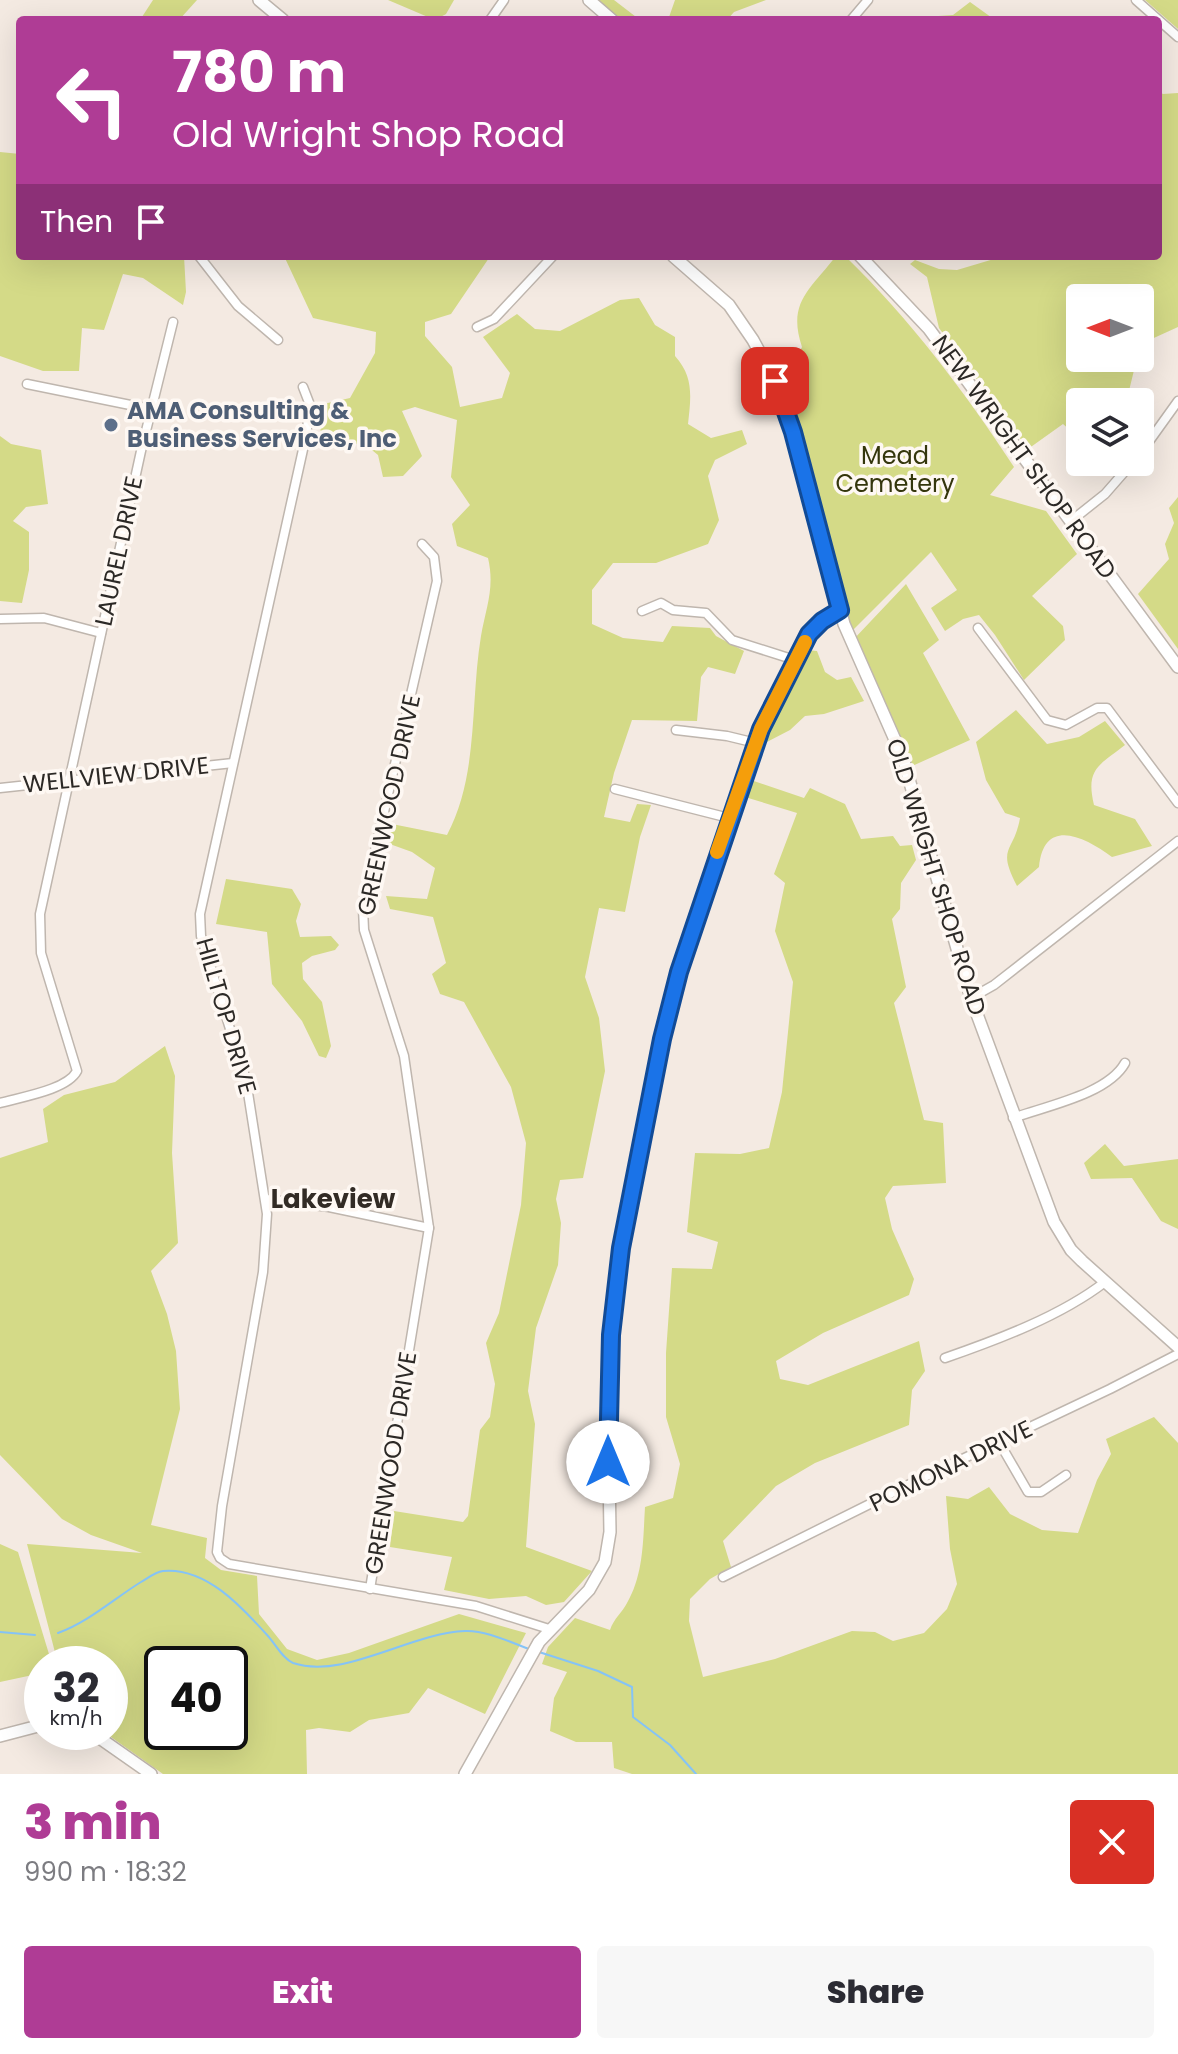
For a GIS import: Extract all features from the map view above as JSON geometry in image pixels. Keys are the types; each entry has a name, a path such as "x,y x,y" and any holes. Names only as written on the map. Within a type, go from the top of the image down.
{"street":[{"path":"259,0 274,16"},
{"path":"589,0 607,16"},
{"path":"854,16 868,0"},
{"path":"1136,0 1154,16"},
{"path":"1162,23 1178,37"},
{"path":"202,260 238,306 278,340"},
{"path":"477,327 494,319 549,260"},
{"name":"OLD WRIGHT SHOP ROAD","path":"678,260 729,305 771,372 793,432 840,610 903,758 971,998 1043,1196 1061,1235 1082,1261 1178,1347"},
{"name":"NEW WRIGHT SHOP ROAD","path":"864,260 929,329 1178,667"},
{"name":"LAUREL DRIVE","path":"0,1103 61,1085 74,1077 77,1071 41,953 39,929 150,409 173,322"},
{"path":"27,384 150,409"},
{"name":"HILLTOP DRIVE","path":"303,387 310,405 306,436 200,925 246,1080 266,1199 266,1251 217,1543 220,1557 229,1564 370,1589"},
{"path":"1154,434 1178,401"},
{"path":"1071,521 1111,489 1122,476"},
{"name":"GREENWOOD DRIVE","path":"370,1589 429,1228 404,1056 363,919 367,886 437,581 437,563 422,544"},
{"path":"642,611 661,603 678,611 700,611 713,617 732,640 795,660"},
{"path":"465,1774 539,1642 597,1580 608,1547 611,1335 621,1248 675,985 756,743 795,660 816,626 840,610"},
{"path":"0,619 44,618 101,633"},
{"path":"978,628 1047,720 1066,725 1097,708 1107,708 1178,803"},
{"path":"676,730 756,743"},
{"name":"WELLVIEW DRIVE","path":"0,788 233,763"},
{"path":"615,789 729,818"},
{"path":"971,998 1004,977 1178,841"},
{"path":"1013,1118 1105,1084 1119,1073 1125,1063"},
{"path":"266,1199 329,1207 429,1228"},
{"path":"945,1358 975,1348 1082,1299 1105,1282"},
{"name":"POMONA DRIVE","path":"723,1577 1178,1354"},
{"path":"999,1442 1028,1492 1041,1492 1066,1475"},
{"path":"370,1589 476,1606 549,1629"},
{"path":"0,1736 24,1730"},
{"path":"117,1750 151,1774"}],"green space":[{"path":"153,0 197,0 183,16 143,16"},
{"path":"388,0 454,0 446,14 426,16"},
{"path":"598,0 614,0 635,16 616,16"},
{"path":"675,0 766,0 730,16 669,16"},
{"path":"1145,0 1178,0 1178,29"},
{"path":"970,2 989,16 938,16 953,15"},
{"path":"1162,93 1178,93 1178,327 1154,338 1154,284 1066,284 1066,372 1134,372 1130,388 1066,388 1066,427 1063,424 1028,449 939,328 927,277 910,264 915,260 939,269 957,270 991,260 1162,260"},
{"path":"0,152 16,154 16,260 184,260 186,292 183,305 143,278 123,274 104,330 82,328 79,371 43,371 0,356"},
{"path":"286,260 488,260 451,314 425,322 425,336 452,367 460,407 502,398 510,373 483,337 517,314 535,329 560,331 620,300 639,298 655,325 675,337 675,356 690,388 688,424 711,438 742,430 747,444 715,460 708,476 719,520 708,544 656,563 613,563 592,590 592,624 623,638 663,642 672,626 710,628 716,636 744,651 735,674 708,667 701,677 697,721 632,720 614,773 604,817 630,822 637,804 651,805 640,837 625,912 599,908 585,977 599,1018 605,1071 583,1178 560,1180 556,1199 561,1223 558,1265 536,1328 528,1391 535,1424 526,1547 592,1571 564,1602 546,1605 526,1596 489,1599 444,1590 452,1557 390,1547 394,1511 463,1522 468,1516 480,1430 490,1417 495,1384 486,1343 499,1313 521,1205 526,1143 511,1087 464,1002 440,994 432,974 446,963 433,917 390,909 386,896 427,899 435,868 412,852 387,843 392,824 447,835 457,812 469,763 490,569 488,558 457,546 452,524 470,505 451,477 457,420 415,407 402,411 422,456 403,476 383,477 378,455 367,446 321,436 319,405 350,398 375,353 376,332 313,318"},
{"name":"Mead Cemetery","path":"833,260 849,260 914,331 976,411 1014,467 990,495 1046,511 1077,554 1032,596 1063,626 1065,640 1024,680 979,615 963,619 945,631 931,608 957,590 931,552 852,631 828,552 787,376 802,347 797,319 799,307"},
{"path":"0,436 11,444 41,450 48,504 26,507 13,521 29,532 29,570 22,603 0,601"},
{"path":"1178,497 1178,649 1138,594 1169,559 1165,544 1174,523 1169,508"},
{"path":"906,584 939,640 923,653 970,740 910,767 853,640"},
{"path":"807,650 817,651 825,672 837,680 851,677 864,701 824,714 805,716 790,730 763,744 764,736"},
{"path":"1016,710 1047,744 1079,737 1105,721 1125,745 1102,763 1093,775 1094,805 1135,819 1152,846 1112,857 1078,838 1057,836 1042,851 1039,867 1017,886 1007,856 1020,818 1005,813 986,780 976,742"},
{"path":"751,780 804,798 810,788 845,804 861,839 893,836 900,846 912,845 916,860 901,883 900,909 892,919 906,987 894,1003 924,1120 943,1123 946,1183 893,1186 885,1198 892,1229 914,1279 909,1295 823,1333 776,1361 780,1379 808,1385 919,1341 925,1371 912,1390 909,1425 815,1463 776,1486 723,1541 731,1567 710,1579 690,1599 689,1621 703,1677 775,1659 852,1631 875,1632 893,1641 924,1633 947,1609 957,1584 950,1549 946,1496 968,1499 989,1487 1010,1514 1042,1530 1078,1533 1097,1480 1111,1454 1106,1439 1154,1417 1178,1443 1178,1774 632,1774 614,1768 612,1742 576,1742 550,1731 554,1698 567,1672 542,1664 548,1647 575,1618 610,1630 637,1580 645,1507 673,1498 680,1464 666,1417 666,1353 672,1268 712,1269 718,1242 687,1232 695,1153 740,1154 769,1148 782,1092 793,982 775,931 785,883 774,874 797,813 745,797"},
{"path":"226,879 292,889 301,904 296,921 300,937 331,936 339,945 335,950 312,956 302,963 303,979 322,1002 331,1046 326,1058 319,1056 302,1021 272,984 267,932 216,924"},
{"path":"165,1046 175,1076 172,1153 178,1243 151,1271 167,1314 176,1351 180,1409 151,1525 207,1538 205,1558 221,1570 257,1576 259,1614 287,1649 317,1660 349,1653 459,1614 526,1633 485,1714 428,1688 409,1713 369,1720 350,1732 319,1728 306,1730 307,1774 163,1774 128,1749 128,1646 53,1646 27,1544 142,1553 91,1535 62,1519 0,1455 0,1158 48,1142 43,1109 64,1095 115,1082"},
{"path":"1105,1144 1124,1166 1178,1159 1178,1229 1161,1221 1132,1178 1091,1179 1084,1163"},
{"path":"0,1544 18,1552 47,1646 24,1646 24,1677 0,1682"}],"waterway":[{"path":"58,1633 90,1617 154,1574 179,1571 194,1575 222,1591 293,1663 313,1667 334,1665 422,1639 465,1631 489,1634 529,1649"},
{"path":"0,1632 35,1635"},
{"path":"539,1652 598,1671 632,1687 633,1717 670,1745 696,1774"}],"slow traffic":[{"path":"717,852 761,729 805,642"}],"place":[{"name":"AMA Consulting & Business Services, Inc","path":"111,425"}],"district":[{"name":"Lakeview","path":"333,1199"}],"route":[{"path":"608,1462 611,1335 621,1248 662,1039 679,972 761,729 809,634 840,610 793,432 775,381"}]}
